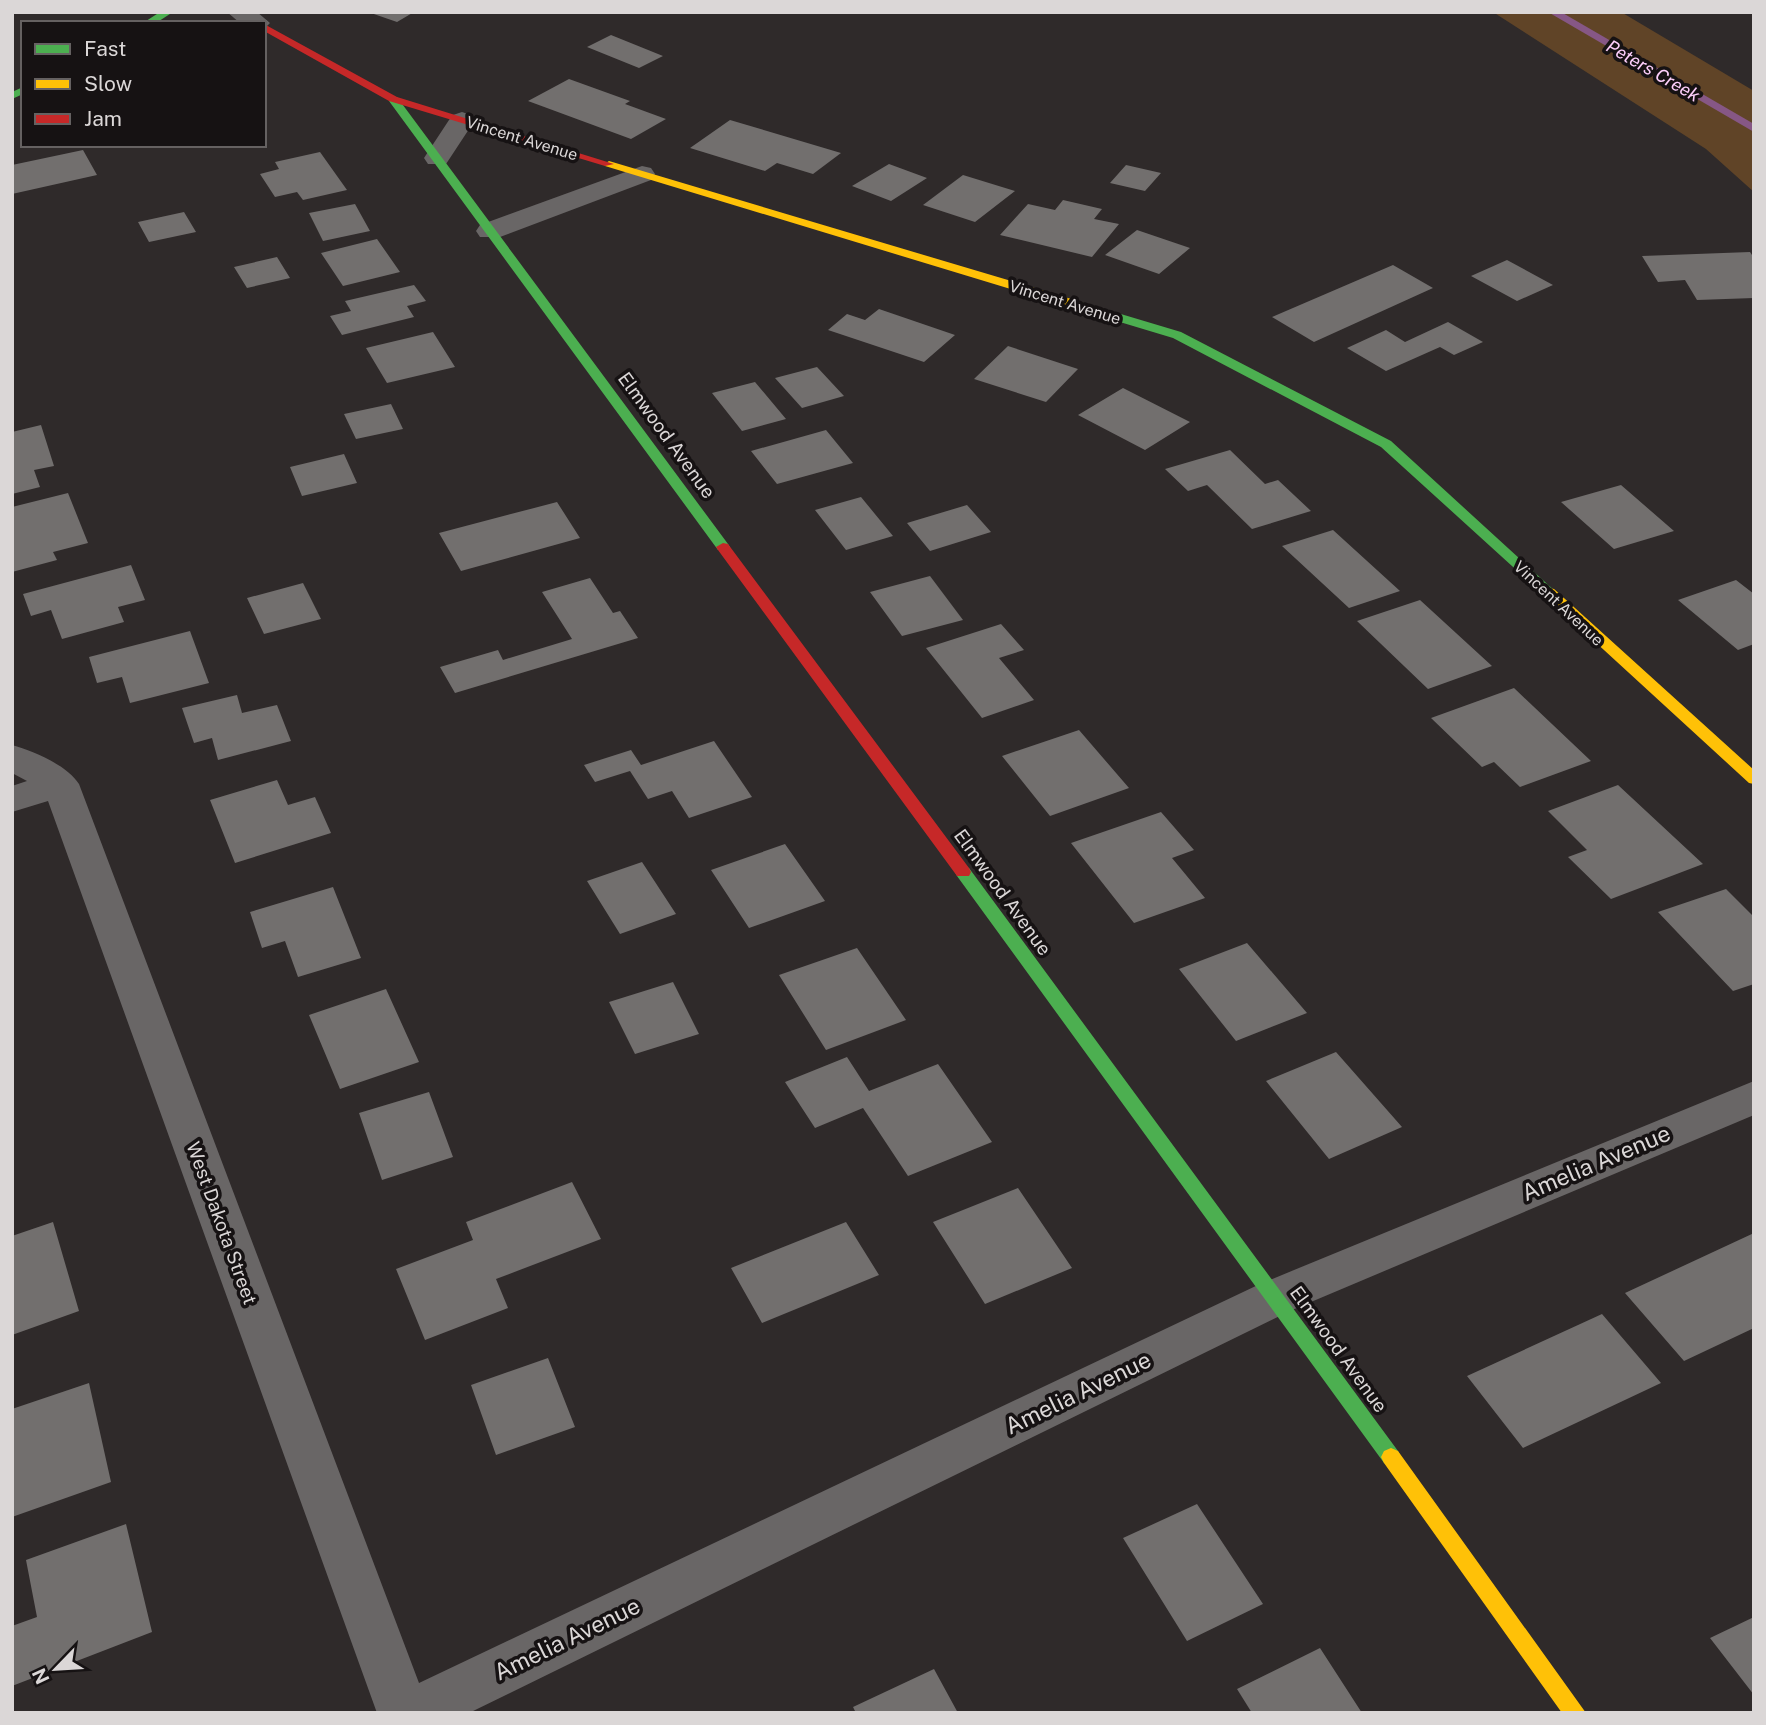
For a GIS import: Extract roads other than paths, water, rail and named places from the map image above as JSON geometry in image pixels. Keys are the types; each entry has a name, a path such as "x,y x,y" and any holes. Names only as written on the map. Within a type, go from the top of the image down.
{"street":[{"path":"152,21 168,12"},
{"path":"239,12 255,21"},
{"name":"Vincent Avenue","path":"266,28 393,99 1177,335 1386,444 1754,779"},
{"name":"Elmwood Avenue","path":"393,99 1276,1297 1575,1713"},
{"path":"436,158 461,120"},
{"path":"490,231 642,174"},
{"path":"12,757 60,784"},
{"path":"12,799 60,784"},
{"name":"West Dakota Street","path":"60,784 404,1713"},
{"name":"Amelia Avenue","path":"413,1713 1276,1297 1754,1097"}],"waterway":[{"name":"Peters Creek","path":"1553,12 1754,129"}]}
